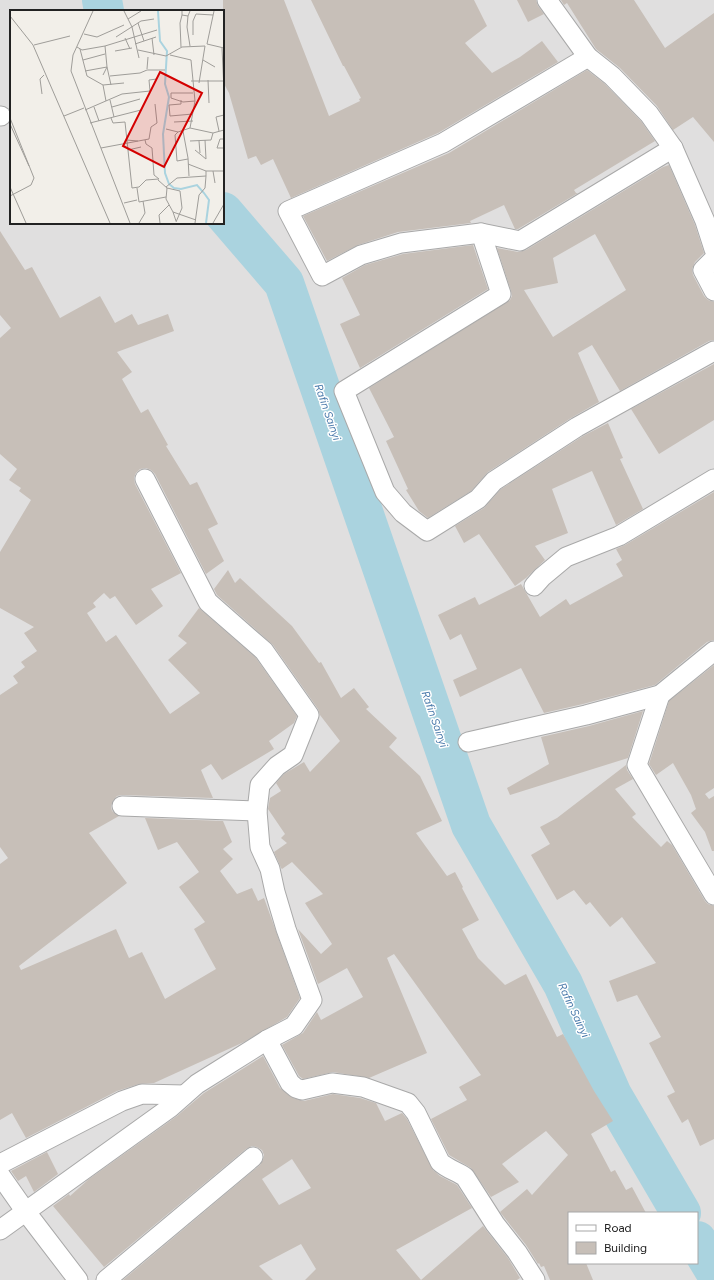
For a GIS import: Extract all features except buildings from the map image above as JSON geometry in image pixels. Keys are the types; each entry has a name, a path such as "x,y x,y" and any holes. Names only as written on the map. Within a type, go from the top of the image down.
{"street":[{"path":"547,0 588,57 612,76 649,114 673,148 705,221 714,249"},
{"path":"588,57 443,143 288,212 322,276 361,255 401,243 482,233 520,241 673,148"},
{"path":"482,233 501,294 344,391 385,492 403,514 427,531 478,499 494,481 577,427 714,351"},
{"path":"714,258 703,270 714,291"},
{"path":"0,1230 171,1107 197,1084 266,1040 294,1026 312,1000 286,929 270,869 260,847 257,812 260,785 277,766 293,755 309,715 264,651 208,602 145,479"},
{"path":"534,586 542,577 566,557 619,536 714,479"},
{"path":"468,742 586,715 660,695 714,652"},
{"path":"660,695 637,765 714,895"},
{"path":"122,806 257,812"},
{"path":"266,1040 290,1083 296,1088 302,1090 332,1083 363,1087 408,1103 416,1113 440,1162 446,1168 458,1172 465,1177 495,1224 517,1252 535,1280"},
{"path":"0,1164 122,1101 142,1094 184,1096"},
{"path":"106,1280 253,1157"},
{"path":"0,1175 78,1280"}],"shaded area":[{"path":"0,0 714,0 714,1280 0,1280"}],"waterway":[{"name":"Rafin Sainyi","path":"102,0 104,10"},
{"name":"Rafin Sainyi","path":"224,213 284,283 471,825 563,984 612,1095 680,1212"},
{"name":"Rafin Sainyi","path":"698,1243 714,1269"}]}
